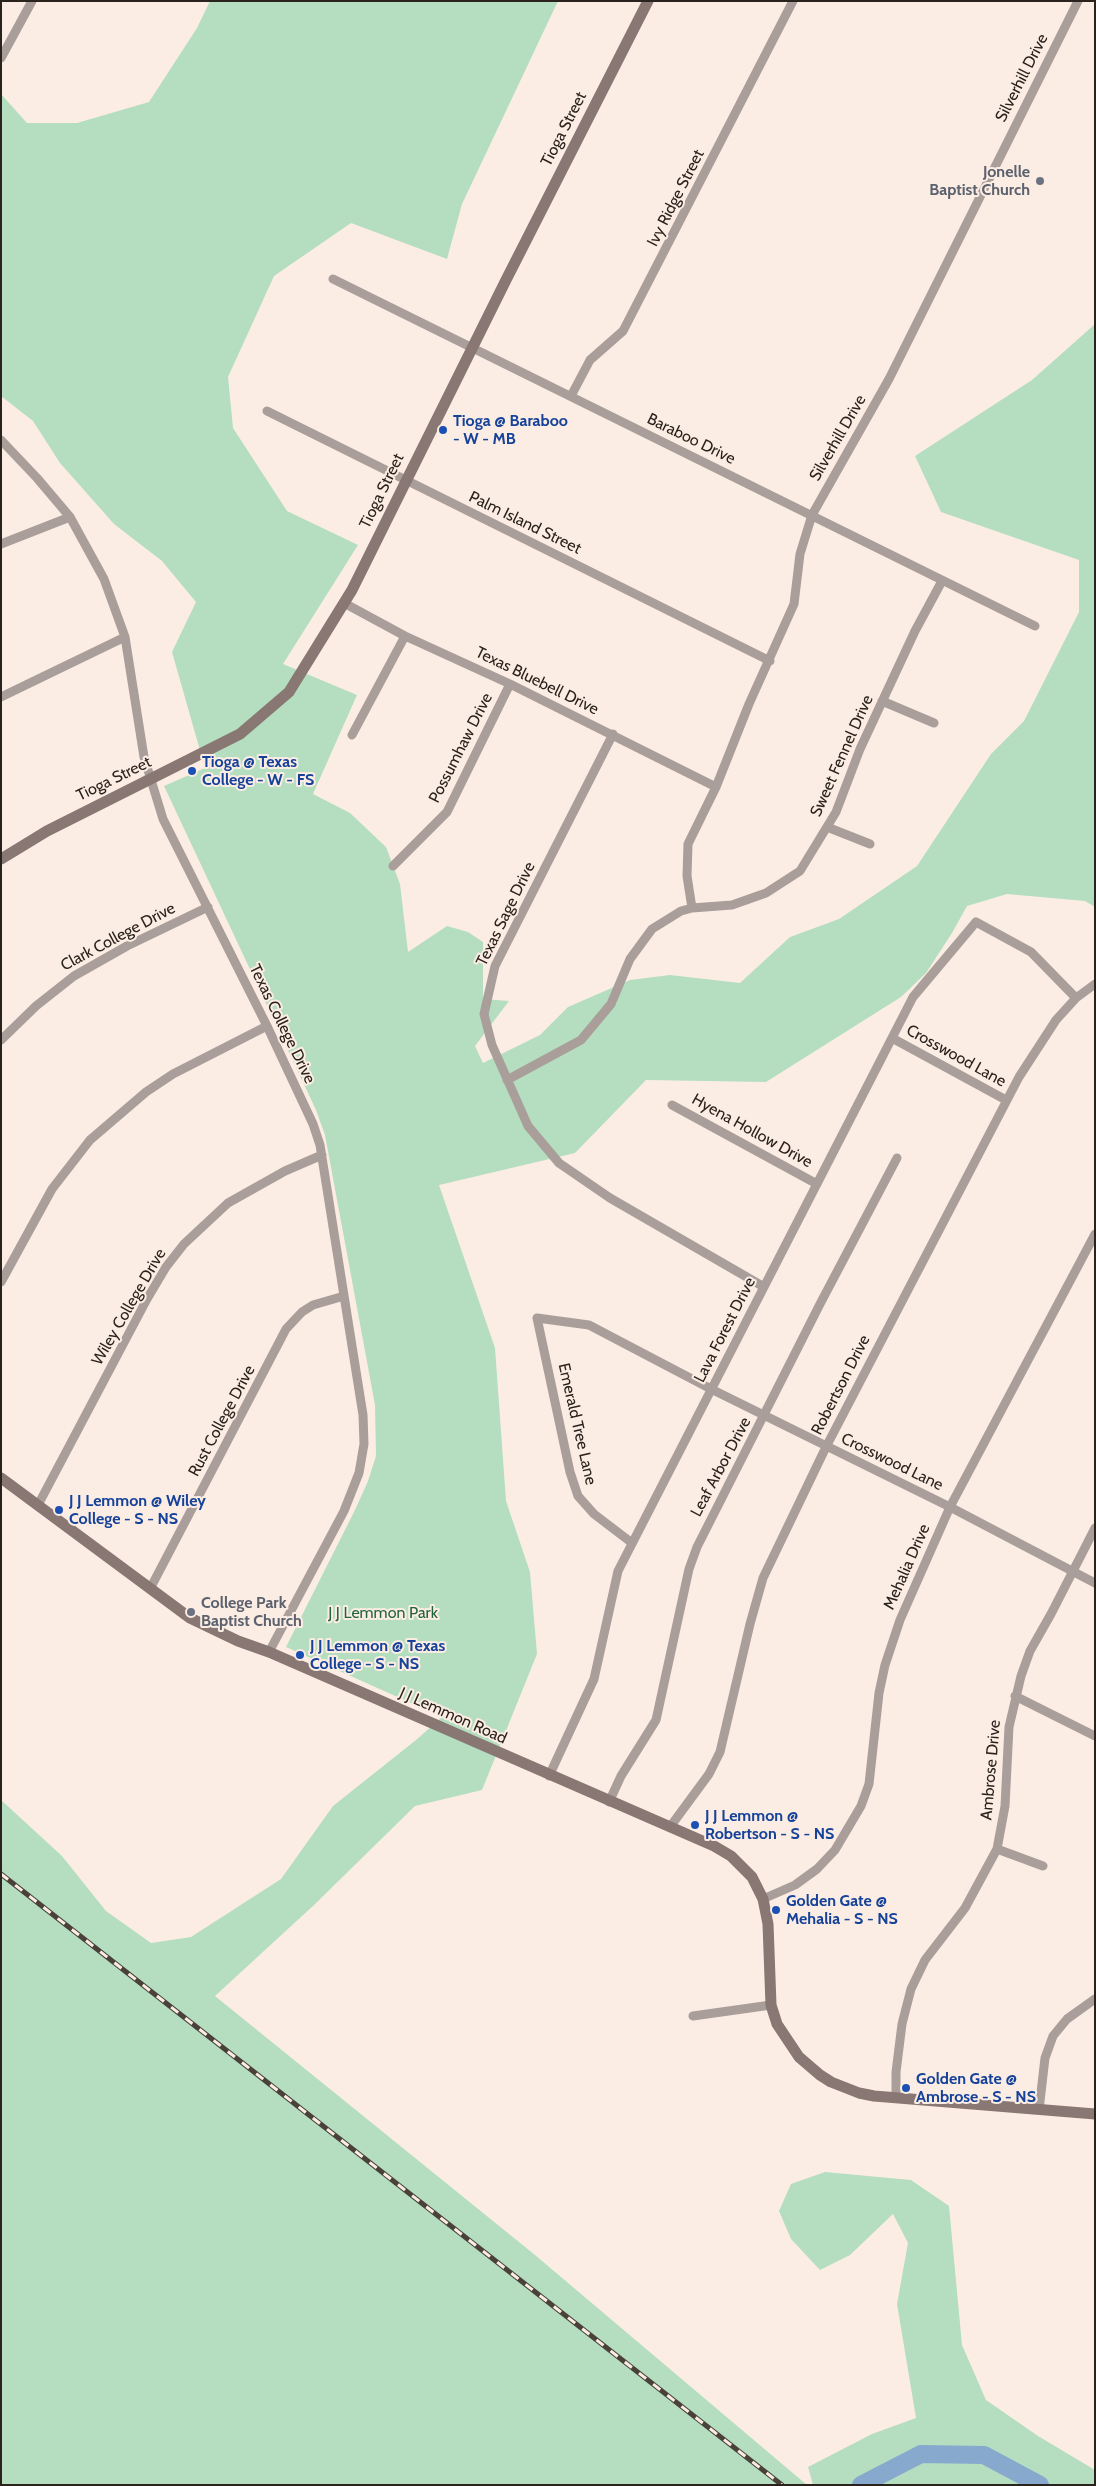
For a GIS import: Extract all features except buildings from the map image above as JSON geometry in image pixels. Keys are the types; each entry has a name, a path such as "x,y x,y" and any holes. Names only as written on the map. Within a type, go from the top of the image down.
{"street":[{"path":"1,58 32,1"},
{"name":"Tioga Street","path":"1,859 47,831 240,734 289,692 344,603 648,1"},
{"name":"Ivy Ridge Street","path":"571,396 590,360 623,332 793,1"},
{"name":"Silverhill Drive","path":"692,908 687,876 688,844 716,787 749,704 770,661 794,604 800,554 812,515 889,379 1078,1"},
{"name":"Baraboo Drive","path":"333,279 1035,626"},
{"name":"Palm Island Street","path":"267,411 770,661"},
{"name":"Texas College Drive","path":"1,440 70,517 104,579 125,637 136,709 151,780 162,819 267,1026 314,1124 322,1155 363,1415 363,1459 344,1511 269,1652"},
{"path":"1,544 70,517"},
{"name":"Sweet Fennel Drive","path":"507,1080 581,1040 611,1004 630,960 652,929 681,912 692,908 732,904 766,893 800,871 836,812 860,749 882,701 915,631 942,581"},
{"name":"Texas Bluebell Drive","path":"344,603 405,636 614,734 716,787"},
{"path":"352,735 405,636"},
{"path":"1,697 125,637"},
{"name":"Possumhaw Drive","path":"393,866 446,812 510,684"},
{"path":"882,701 934,724"},
{"name":"Texas Sage Drive","path":"614,734 495,966 484,1014 492,1045 528,1126 559,1163 610,1198 764,1287"},
{"path":"827,827 870,844"},
{"name":"Clark College Drive","path":"1,1040 36,1006 74,976 127,946 208,908"},
{"name":"Lava Forest Drive","path":"549,1776 594,1679 618,1571 913,997 976,922 1031,952 1076,998"},
{"name":"Robertson Drive","path":"670,1827 709,1774 720,1752 750,1624 763,1578 826,1447 1006,1100 1040,1041 1076,998 1095,984"},
{"path":"1,1282 44,1202 90,1140 119,1113 160,1083 267,1026"},
{"name":"Crosswood Lane","path":"892,1038 1006,1100"},
{"name":"Hyena Hollow Drive","path":"672,1105 817,1184"},
{"name":"Wiley College Drive","path":"38,1505 147,1299 166,1267 184,1244 228,1203 278,1175 322,1155"},
{"name":"Leaf Arbor Drive","path":"610,1802 621,1776 656,1720 689,1569 697,1547 820,1304 897,1158"},
{"name":"Mehalia Drive","path":"763,1900 795,1885 817,1869 835,1850 861,1806 869,1784 879,1692 884,1665 900,1620 950,1507 1095,1234"},
{"name":"Rust College Drive","path":"151,1587 286,1329 302,1312 314,1305 344,1296"},
{"name":"Crosswood Lane","path":"538,1318 589,1325 711,1389 766,1414 826,1447 950,1507 1095,1583"},
{"name":"Emerald Tree Lane","path":"538,1318 570,1472 578,1496 594,1514 632,1543"},
{"name":"J J Lemmon Road","path":"1,1478 151,1587 190,1618 238,1641 269,1652 549,1776 714,1846 730,1856 752,1877 763,1900 768,1924 771,2005"},
{"name":"Ambrose Drive","path":"896,2097 896,2072 902,2026 911,1989 925,1960 965,1908 997,1848 1006,1806 1008,1727 1015,1696 1030,1651 1095,1528"},
{"path":"1015,1696 1095,1736"},
{"path":"997,1848 1043,1866"},
{"path":"1039,2110 1044,2058 1053,2036 1067,2019 1095,1999"},
{"path":"693,2016 771,2005 778,2024 791,2046 820,2075 859,2093 1095,2114"}],"green space":[{"name":"J J Lemmon Park","path":"210,1 558,1 462,204 447,259 351,223 274,276 228,377 233,428 287,511 358,545 283,664 357,695 313,794 350,813 386,847 400,884 408,952 447,926 468,932 483,942 483,999 509,1001 475,1046 483,1063 540,1035 568,1007 630,980 670,975 740,983 790,937 839,919 917,866 991,754 1024,721 1079,612 1079,560 941,512 915,456 1032,380 1095,324 1095,907 1085,901 1007,894 967,906 926,973 901,997 766,1082 646,1080 575,1153 439,1185 495,1348 506,1501 530,1572 537,1654 482,1790 415,1806 314,1905 215,1996 535,2255 807,2485 1,2485 1,1800 62,1856 106,1911 151,1943 191,1937 281,1879 333,1806 442,1717 286,1647 355,1510 368,1481 376,1456 375,1405 325,1135 316,1110 164,786 205,768 172,652 196,602 162,561 114,524 60,463 33,421 1,396 1,94 27,123 77,123 149,102 197,28"},
{"path":"825,2172 911,2180 949,2206 962,2345 986,2400 1038,2436 1095,2470 1095,2485 813,2485 808,2467 872,2434 916,2418 897,2304 908,2243 893,2214 850,2255 820,2270 791,2239 779,2211 791,2184"}],"waterway":[{"path":"861,2485 921,2454 984,2455 1040,2485"}],"railway":[{"path":"1,1874 782,2485"}],"place":[{"name":"Jonelle Baptist Church","path":"1040,181"},
{"name":"Tioga @ Baraboo - W - MB","path":"443,430"},
{"name":"Tioga @ Texas College - W - FS","path":"192,771"},
{"name":"J J Lemmon @ Wiley College - S - NS","path":"59,1510"},
{"name":"College Park Baptist Church","path":"191,1612"},
{"name":"J J Lemmon @ Texas College - S - NS","path":"300,1655"},
{"name":"J J Lemmon @ Robertson - S - NS","path":"695,1825"},
{"name":"Golden Gate @ Mehalia - S - NS","path":"776,1910"},
{"name":"Golden Gate @ Ambrose - S - NS","path":"906,2088"}]}
